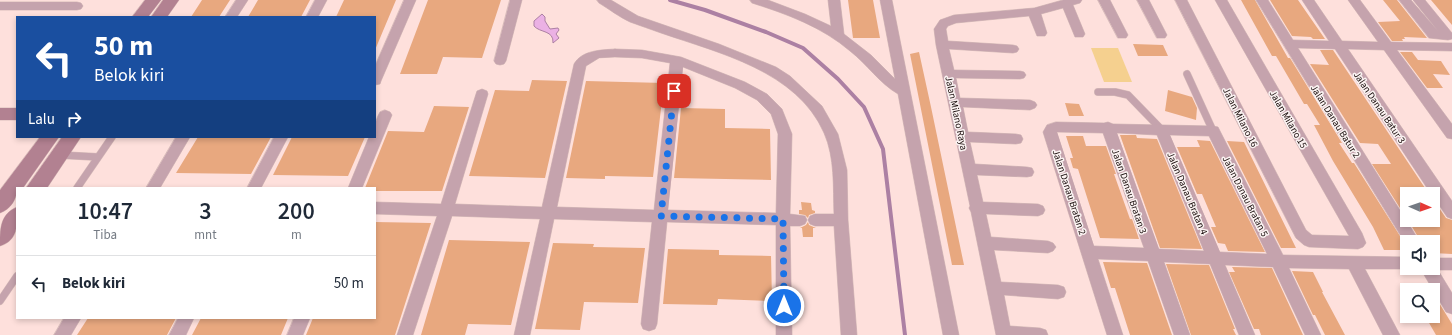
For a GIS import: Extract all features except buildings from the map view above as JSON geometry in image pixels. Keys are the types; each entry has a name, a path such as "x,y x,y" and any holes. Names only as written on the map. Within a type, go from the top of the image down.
{"main road":[{"path":"141,16 153,0"},
{"path":"160,16 171,0"},
{"path":"0,114 16,114"},
{"path":"0,205 49,138"},
{"path":"37,187 71,138"},
{"path":"0,238 16,216"}],"street":[{"path":"232,16 242,0"},
{"path":"313,16 321,0"},
{"path":"376,79 410,0"},
{"path":"500,61 516,0"},
{"path":"603,0 634,19 760,64 790,82 817,109 830,134 840,170 841,220 850,335"},
{"path":"756,0 787,5 816,22 838,36 867,58 886,80 903,91"},
{"path":"834,0 838,36"},
{"path":"886,0 951,335"},
{"path":"1104,0 1122,35"},
{"path":"1143,0 1161,35"},
{"name":"Jalan Milano 16","path":"1181,0 1301,234 1309,241 1358,243 1357,238"},
{"name":"Jalan Milano 15","path":"1221,0 1357,238"},
{"name":"Jalan Danau Batur 2","path":"1262,0 1408,235"},
{"name":"Jalan Danau Batur 3","path":"1308,0 1452,212"},
{"path":"1354,0 1452,134"},
{"path":"1405,0 1433,35 1448,36 1419,0"},
{"path":"1071,2 1079,34"},
{"name":"Jalan Milano Raya","path":"1003,334 942,45 940,29 944,23 954,19 1034,12 1071,2"},
{"path":"0,6 45,3 77,6"},
{"path":"1034,12 1041,33"},
{"path":"1288,44 1452,47"},
{"path":"942,45 1013,49"},
{"path":"522,335 580,64 598,54 615,53 642,54 677,60 740,85 762,97 777,112 785,134 783,219 784,335"},
{"path":"649,324 677,60"},
{"path":"949,74 1020,75"},
{"path":"405,335 446,211 482,94"},
{"path":"955,102 1030,105"},
{"path":"376,137 385,115"},
{"name":"Jalan Danau Bratan 2","path":"1108,127 1056,127 1052,128 1050,132 1115,335"},
{"path":"1108,127 1213,131"},
{"name":"Jalan Danau Bratan 3","path":"1108,127 1152,255 1182,335"},
{"name":"Jalan Danau Bratan 4","path":"1161,130 1247,335"},
{"name":"Jalan Danau Bratan 5","path":"1213,131 1313,335"},
{"path":"962,137 1016,139"},
{"path":"154,187 182,138"},
{"path":"255,187 280,138"},
{"path":"355,187 376,138"},
{"path":"969,169 1027,172"},
{"path":"376,208 800,220"},
{"path":"976,208 1038,210"},
{"path":"815,220 841,220"},
{"path":"984,243 1048,247"},
{"path":"1089,252 1278,261 1400,263"},
{"path":"1353,262 1392,335"},
{"path":"1440,264 1452,264"},
{"path":"1432,275 1452,307"},
{"path":"994,288 1058,292"},
{"path":"62,335 72,319"},
{"path":"177,335 185,319"},
{"path":"295,335 302,319"},
{"path":"1003,334 1040,335"}],"lane":[{"path":"1187,74 1213,131"},
{"path":"1098,92 1115,92 1128,95 1161,130"},
{"path":"78,187 111,138"},
{"path":"60,155 98,157"},
{"path":"0,302 16,278"}],"shaded area":[{"path":"542,14 545,17 545,21 550,29 558,28 559,30 556,34 559,38 553,43 553,39 549,34 534,26 534,21"},
{"path":"1091,48 1118,48 1132,82 1104,82"}],"waterway":[{"path":"670,0 705,10 766,32 803,48 838,79 864,107 883,149 905,335"}],"route":[{"path":"674,91 661,216 783,219 784,306"}]}
